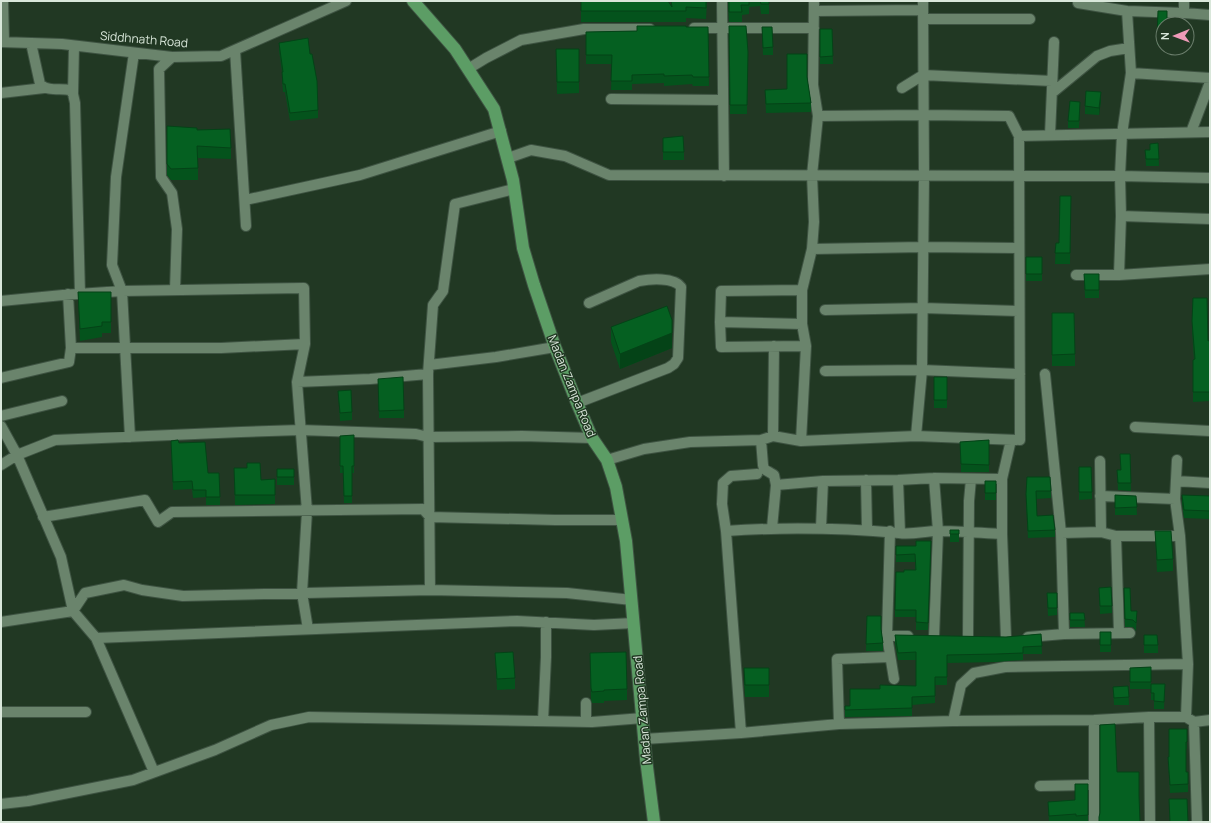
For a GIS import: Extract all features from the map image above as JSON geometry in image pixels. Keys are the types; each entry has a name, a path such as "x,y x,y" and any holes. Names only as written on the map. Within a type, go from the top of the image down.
{"main road":[{"name":"Madan Zampa Road","path":"413,1 455,49 494,109 508,158 523,248 555,347 592,438 607,460 616,487 626,541 644,739 654,822"}],"street":[{"path":"3,1 3,42"},
{"name":"Siddhnath Road","path":"3,42 74,46 172,57 221,56 346,1"},
{"path":"722,1 724,176"},
{"path":"1079,1 1078,2 1127,11 1210,15"},
{"path":"1184,1 1184,13"},
{"path":"802,441 806,346 802,324 802,290 812,249 814,222 812,175 818,116 813,85 814,6 923,10 1030,19"},
{"path":"916,436 922,370 924,176 923,10"},
{"path":"1119,276 1122,134 1131,73 1127,11"},
{"path":"468,69 520,40 584,29 661,28"},
{"path":"684,28 814,28"},
{"path":"1050,135 1054,42"},
{"path":"31,43 40,84 44,88"},
{"path":"74,46 73,94 75,103 80,294"},
{"path":"1052,93 1097,56 1110,51 1129,48"},
{"path":"235,50 246,226"},
{"path":"130,437 122,291 112,265 116,177 134,53"},
{"path":"172,57 159,70 159,77 161,177 172,193 177,229 176,290"},
{"path":"1131,73 1210,78"},
{"path":"902,88 923,75 1052,81"},
{"path":"1191,132 1210,82"},
{"path":"1,92 44,88 70,90 73,94"},
{"path":"611,99 723,100"},
{"path":"607,460 644,449 690,442 761,440 773,436 802,441 916,436 1020,440 1019,136 1009,116 818,116"},
{"path":"245,200 360,176 501,131"},
{"path":"1019,136 1210,132"},
{"path":"508,158 531,150 565,156 609,175 1120,176 1210,178"},
{"path":"430,590 428,438 432,305 443,291 455,204 514,189"},
{"path":"1121,216 1210,219"},
{"path":"812,249 923,247 1019,248"},
{"path":"1076,275 1119,276 1210,269"},
{"path":"577,403 668,368 674,364 678,358 681,287 678,283 672,280 647,279 589,302"},
{"path":"1,301 68,294 122,291 304,288 305,344 297,382 307,511 302,593 308,629"},
{"path":"802,290 721,291 720,347 806,346"},
{"path":"1,378 69,362 71,348 68,294"},
{"path":"825,310 922,308 1019,311"},
{"path":"720,322 802,324"},
{"path":"71,348 221,348 305,344"},
{"path":"773,436 774,346"},
{"path":"297,382 370,379 555,347"},
{"path":"825,371 922,370 1020,374"},
{"path":"1045,374 1061,533 1064,634"},
{"path":"1,416 62,402"},
{"path":"1,426 17,456 61,557 73,612 96,638 154,772"},
{"path":"1135,427 1210,431"},
{"path":"1,465 17,456 55,440 300,430 416,434 428,438 522,436 592,438"},
{"path":"761,440 764,469 774,475 776,485 772,528"},
{"path":"1011,440 1002,479 1002,534 1009,638 1064,634 1130,633"},
{"path":"1176,460 1175,498 1180,536 1197,822"},
{"path":"1100,461 1101,532"},
{"path":"741,733 726,531 722,504 723,483 731,476 757,474"},
{"path":"776,485 823,481 934,478 1002,479"},
{"path":"886,636 930,637 938,531 934,478"},
{"path":"968,638 970,533 969,502 971,479"},
{"path":"866,480 867,530"},
{"path":"894,679 886,636 898,480"},
{"path":"821,528 823,481"},
{"path":"1176,481 1210,483"},
{"path":"1100,496 1175,498"},
{"path":"43,517 145,500 158,522 172,512 423,510 430,517 622,520"},
{"path":"726,531 772,528 821,528 895,532 938,531 1002,534"},
{"path":"1061,533 1101,532 1116,536 1180,536"},
{"path":"1116,536 1119,633"},
{"path":"1,622 73,612 86,593 124,585 142,590 183,596 430,590 567,593 632,600"},
{"path":"96,638 517,621 594,625 634,623"},
{"path":"542,721 546,657 546,622"},
{"path":"838,724 837,659 890,657"},
{"path":"954,721 961,685 974,673 1005,667 1188,664"},
{"path":"586,703 586,722"},
{"path":"1,712 86,712"},
{"path":"1,804 28,801 133,780 215,750 271,724 309,717 586,722 643,718"},
{"path":"644,739 741,733 838,724 1094,720 1149,717 1210,720"},
{"path":"1149,717 1150,822"},
{"path":"1094,720 1094,822"},
{"path":"1040,786 1094,785"}],"building":[{"path":"581,1 668,1 672,7 671,1 706,1 706,8 686,7 686,11 581,11"},
{"path":"729,1 749,1 749,5 741,5 742,12 729,12"},
{"path":"760,1 769,1 769,4 761,4"},
{"path":"1158,11 1167,11 1167,16 1158,16"},
{"path":"637,26 708,27 709,77 693,77 692,75 664,76 664,74 632,75 632,81 611,81 612,55 586,55 586,32 637,31"},
{"path":"729,26 746,26 748,52 747,105 730,105"},
{"path":"762,27 772,27 773,47 763,48"},
{"path":"820,29 832,29 833,56 820,57"},
{"path":"308,38 310,54 312,54 317,81 318,110 290,113 285,84 283,84 279,43"},
{"path":"556,49 579,49 579,82 557,82"},
{"path":"787,54 807,54 807,77 811,103 766,104 765,90 787,89"},
{"path":"1086,91 1101,92 1099,108 1085,106"},
{"path":"1070,101 1080,102 1079,121 1068,121"},
{"path":"167,126 197,128 197,130 230,129 231,148 197,146 198,168 171,169 167,164"},
{"path":"683,136 684,152 663,152 663,138"},
{"path":"1158,143 1159,159 1146,159 1145,150 1150,150 1150,144"},
{"path":"1060,196 1071,196 1070,253 1055,253 1056,243 1059,243"},
{"path":"1026,257 1042,257 1042,274 1026,274"},
{"path":"1084,274 1099,274 1099,290 1085,290"},
{"path":"78,292 111,292 111,322 102,322 102,326 80,329"},
{"path":"1193,298 1207,298 1208,341 1210,340 1210,392 1193,392 1193,360 1195,359 1192,321"},
{"path":"667,306 672,320 672,333 620,354 611,327"},
{"path":"1052,313 1074,313 1075,354 1052,355"},
{"path":"403,377 404,410 379,411 378,379"},
{"path":"934,377 947,377 947,400 934,400"},
{"path":"351,390 352,412 340,413 338,391"},
{"path":"354,435 352,496 344,496 343,466 340,466 340,436"},
{"path":"178,440 179,443 205,442 208,473 219,473 220,497 206,497 206,490 193,490 192,481 173,482 171,441"},
{"path":"989,440 989,465 961,464 960,442"},
{"path":"1120,454 1130,454 1131,483 1118,483 1117,470 1121,470"},
{"path":"247,463 260,463 261,480 275,479 275,495 235,495 234,468 247,468"},
{"path":"1079,467 1091,467 1092,492 1079,492"},
{"path":"277,469 294,469 294,477 277,477"},
{"path":"1027,477 1050,477 1051,491 1036,491 1037,516 1053,515 1055,530 1028,531 1026,494"},
{"path":"985,481 996,481 996,493 985,493"},
{"path":"1115,495 1136,496 1137,507 1115,508"},
{"path":"1182,495 1210,496 1210,511 1184,510"},
{"path":"950,530 959,530 959,534 950,534"},
{"path":"1155,531 1171,531 1173,559 1157,560"},
{"path":"916,541 931,541 928,623 916,622 916,610 895,610 896,572 916,570 915,554 896,555 896,546 916,546"},
{"path":"1111,587 1112,606 1100,606 1099,588"},
{"path":"1124,588 1130,588 1131,611 1137,611 1136,623 1133,620 1125,619"},
{"path":"1047,593 1057,593 1057,608 1048,608"},
{"path":"1070,613 1084,613 1085,620 1070,620"},
{"path":"867,616 881,616 883,643 866,644"},
{"path":"1100,632 1111,632 1111,645 1100,645"},
{"path":"1041,634 1042,646 1023,647 1023,653 947,655 947,677 935,677 935,696 912,697 912,708 845,710 845,706 850,706 850,689 880,689 880,685 916,686 916,652 898,653 895,635 1006,637"},
{"path":"1144,635 1157,635 1158,645 1144,645"},
{"path":"513,652 515,678 497,679 495,653"},
{"path":"626,652 627,689 592,692 590,653"},
{"path":"1151,667 1151,682 1130,682 1130,668"},
{"path":"744,668 769,668 769,685 745,685"},
{"path":"1151,684 1165,684 1164,702 1154,701 1154,693 1151,693"},
{"path":"1128,686 1129,697 1114,698 1113,687"},
{"path":"1115,724 1117,772 1139,772 1140,822 1099,822 1100,725"},
{"path":"1169,729 1187,729 1186,772 1188,772 1188,784 1170,785 1168,757"},
{"path":"1075,784 1088,784 1088,815 1076,816 1076,814 1049,816 1048,802 1075,800"},
{"path":"1169,799 1187,799 1188,822 1170,822"}]}
